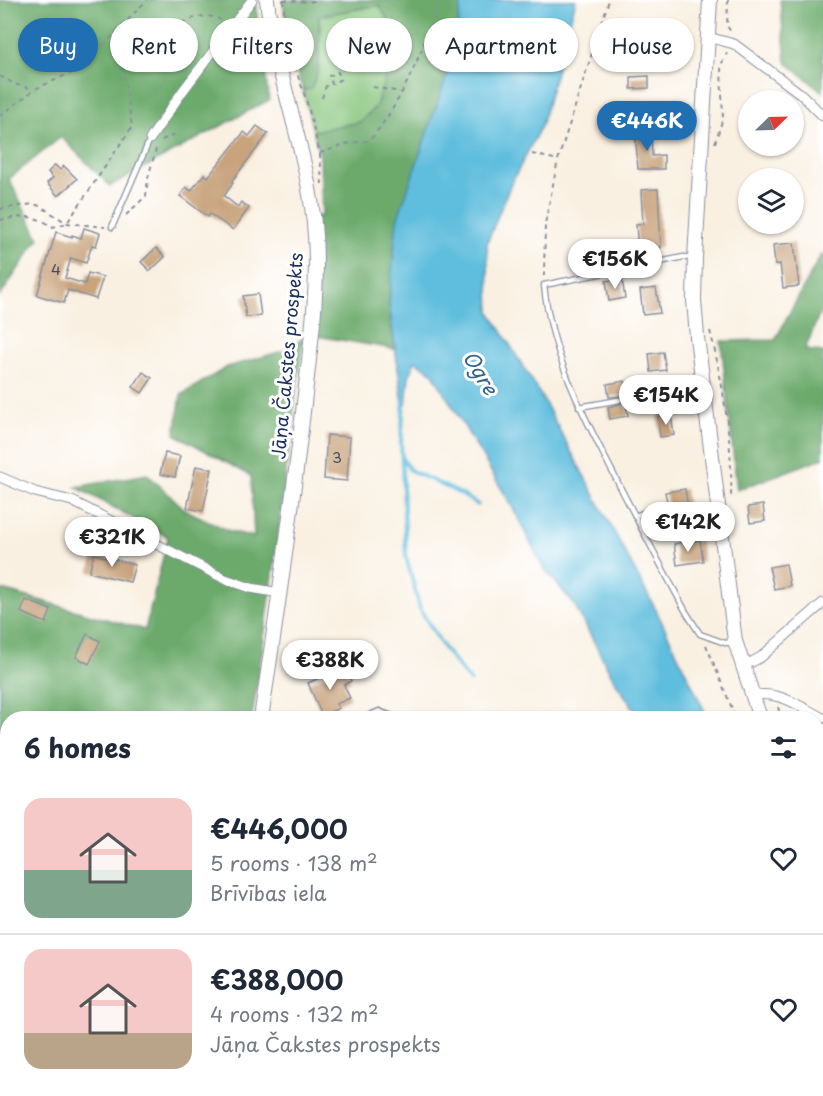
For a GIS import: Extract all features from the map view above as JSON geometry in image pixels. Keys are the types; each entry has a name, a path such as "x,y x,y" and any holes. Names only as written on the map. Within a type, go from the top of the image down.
{"main road":[{"name":"Jāņa Čakstes prospekts","path":"262,711 280,593 310,347 316,259 308,188 271,29 267,0"},
{"path":"710,0 694,300 735,641 757,711"}],"street":[{"path":"239,18 252,0"},
{"path":"708,37 734,44 801,94 823,116"},
{"path":"150,139 210,56"},
{"path":"0,477 35,492 72,501 225,579 251,588 280,593"},
{"path":"741,663 752,662 761,657 823,603"},
{"path":"752,696 760,693 773,694 808,711"}],"lane":[{"path":"112,227 150,139"},
{"path":"695,258 674,259 544,285 552,330 579,407 686,612 700,634 725,643 735,641"},
{"path":"579,407 619,400"},
{"path":"635,516 663,505"}],"path":[{"path":"130,18 147,0"},
{"path":"319,0 309,2 283,0 288,47 306,99 320,154 350,142 369,141 381,127 421,55 440,0"},
{"path":"544,285 545,224 558,160 609,0"},
{"path":"714,145 723,118 721,67 734,44 734,35 728,26 728,0"},
{"path":"194,18 211,16 216,18"},
{"path":"0,116 35,89 80,69 110,38"},
{"path":"67,224 132,127 124,72"},
{"path":"0,76 15,84 35,89"},
{"path":"322,98 326,86 332,84"},
{"path":"373,87 400,92"},
{"path":"116,216 120,219 146,196 148,178 157,145 167,136 176,134"},
{"path":"532,154 558,160"},
{"path":"0,209 33,204 40,206 67,224"},
{"path":"0,220 15,217 39,218 53,227 67,224 112,227"},
{"path":"709,327 716,354 729,446 730,504"},
{"path":"700,634 712,656 733,711"}],"green space":[{"path":"0,0 255,0 258,18 210,18 210,72 265,72 269,100 110,186 61,137 9,179 39,238 0,296"},
{"path":"283,0 461,0 459,18 424,18 424,72 450,72 389,304 395,349 311,335 313,217 322,216 320,157 313,131 360,122 376,106 387,72 412,72 412,18 387,18 379,5 319,16 318,71 311,89 303,90 297,72 314,72 314,18 285,18"},
{"path":"780,0 823,0 823,92 786,62"},
{"path":"379,5 387,18 326,18 326,72 387,72 376,106 360,122 313,131 303,90 311,89 318,62 319,16"},
{"path":"823,255 823,305 805,350 823,352 823,458 737,490 721,341 775,340"},
{"path":"303,338 271,591 253,711 0,711 0,591 145,630 168,537 76,487 147,474 186,510 229,531 254,537 251,476 175,434 181,395 227,367 286,350"}],"water":[{"path":"461,0 576,0 571,18 459,18"},
{"name":"Ogre","path":"448,72 556,72 541,126 510,186 487,243 490,312 543,399 657,612 705,711 635,711 613,678 574,604 542,566 513,508 432,372 415,361 409,376 406,404 403,404 389,304 397,220"}],"building":[{"path":"649,76 649,88 631,89 631,77"},
{"path":"257,126 268,134 231,182 233,183 224,196 238,207 241,202 249,208 233,230 210,214 208,217 180,196 186,187 191,191 204,174 208,177 244,132 249,136"},
{"path":"635,130 651,130 652,156 664,155 664,169 638,169"},
{"path":"55,165 60,170 64,166 77,179 58,196 47,183 53,178 48,172"},
{"path":"658,189 661,248 638,249 636,225 643,224 641,190"},
{"path":"84,228 100,233 96,246 92,245 86,263 71,258 65,278 85,284 88,273 103,277 96,299 68,290 64,303 37,295 56,232 81,238"},
{"path":"794,243 799,286 783,288 780,264 775,265 773,245"},
{"path":"156,248 165,257 150,271 141,262"},
{"path":"622,279 625,298 609,301 606,281"},
{"path":"656,288 660,313 643,315 640,290"},
{"path":"258,294 261,316 246,317 243,296"},
{"path":"663,352 666,370 651,372 649,354"},
{"path":"143,372 152,378 142,393 133,387"},
{"path":"625,381 627,395 624,395 628,416 610,419 608,407 620,404 623,400 620,396 609,397 607,384"},
{"path":"671,414 674,435 660,437 658,416"},
{"path":"327,435 350,437 347,481 324,479"},
{"path":"165,453 180,456 175,477 160,474"},
{"path":"196,466 212,469 203,511 187,508"},
{"path":"685,489 688,508 669,511 665,492"},
{"path":"763,505 765,521 750,523 748,507"},
{"path":"700,540 703,561 677,565 674,544"},
{"path":"94,554 135,565 130,582 89,572"},
{"path":"786,564 790,586 774,589 769,567"},
{"path":"26,600 51,610 46,623 21,612"},
{"path":"87,634 100,641 89,664 76,657"},
{"path":"344,667 351,681 344,685 350,698 336,704 339,708 333,711 320,711 308,683"}],"waterway":[{"path":"404,399 401,442 406,556 420,609 445,650 470,681"},
{"path":"403,460 410,470 461,494 478,505"}]}
